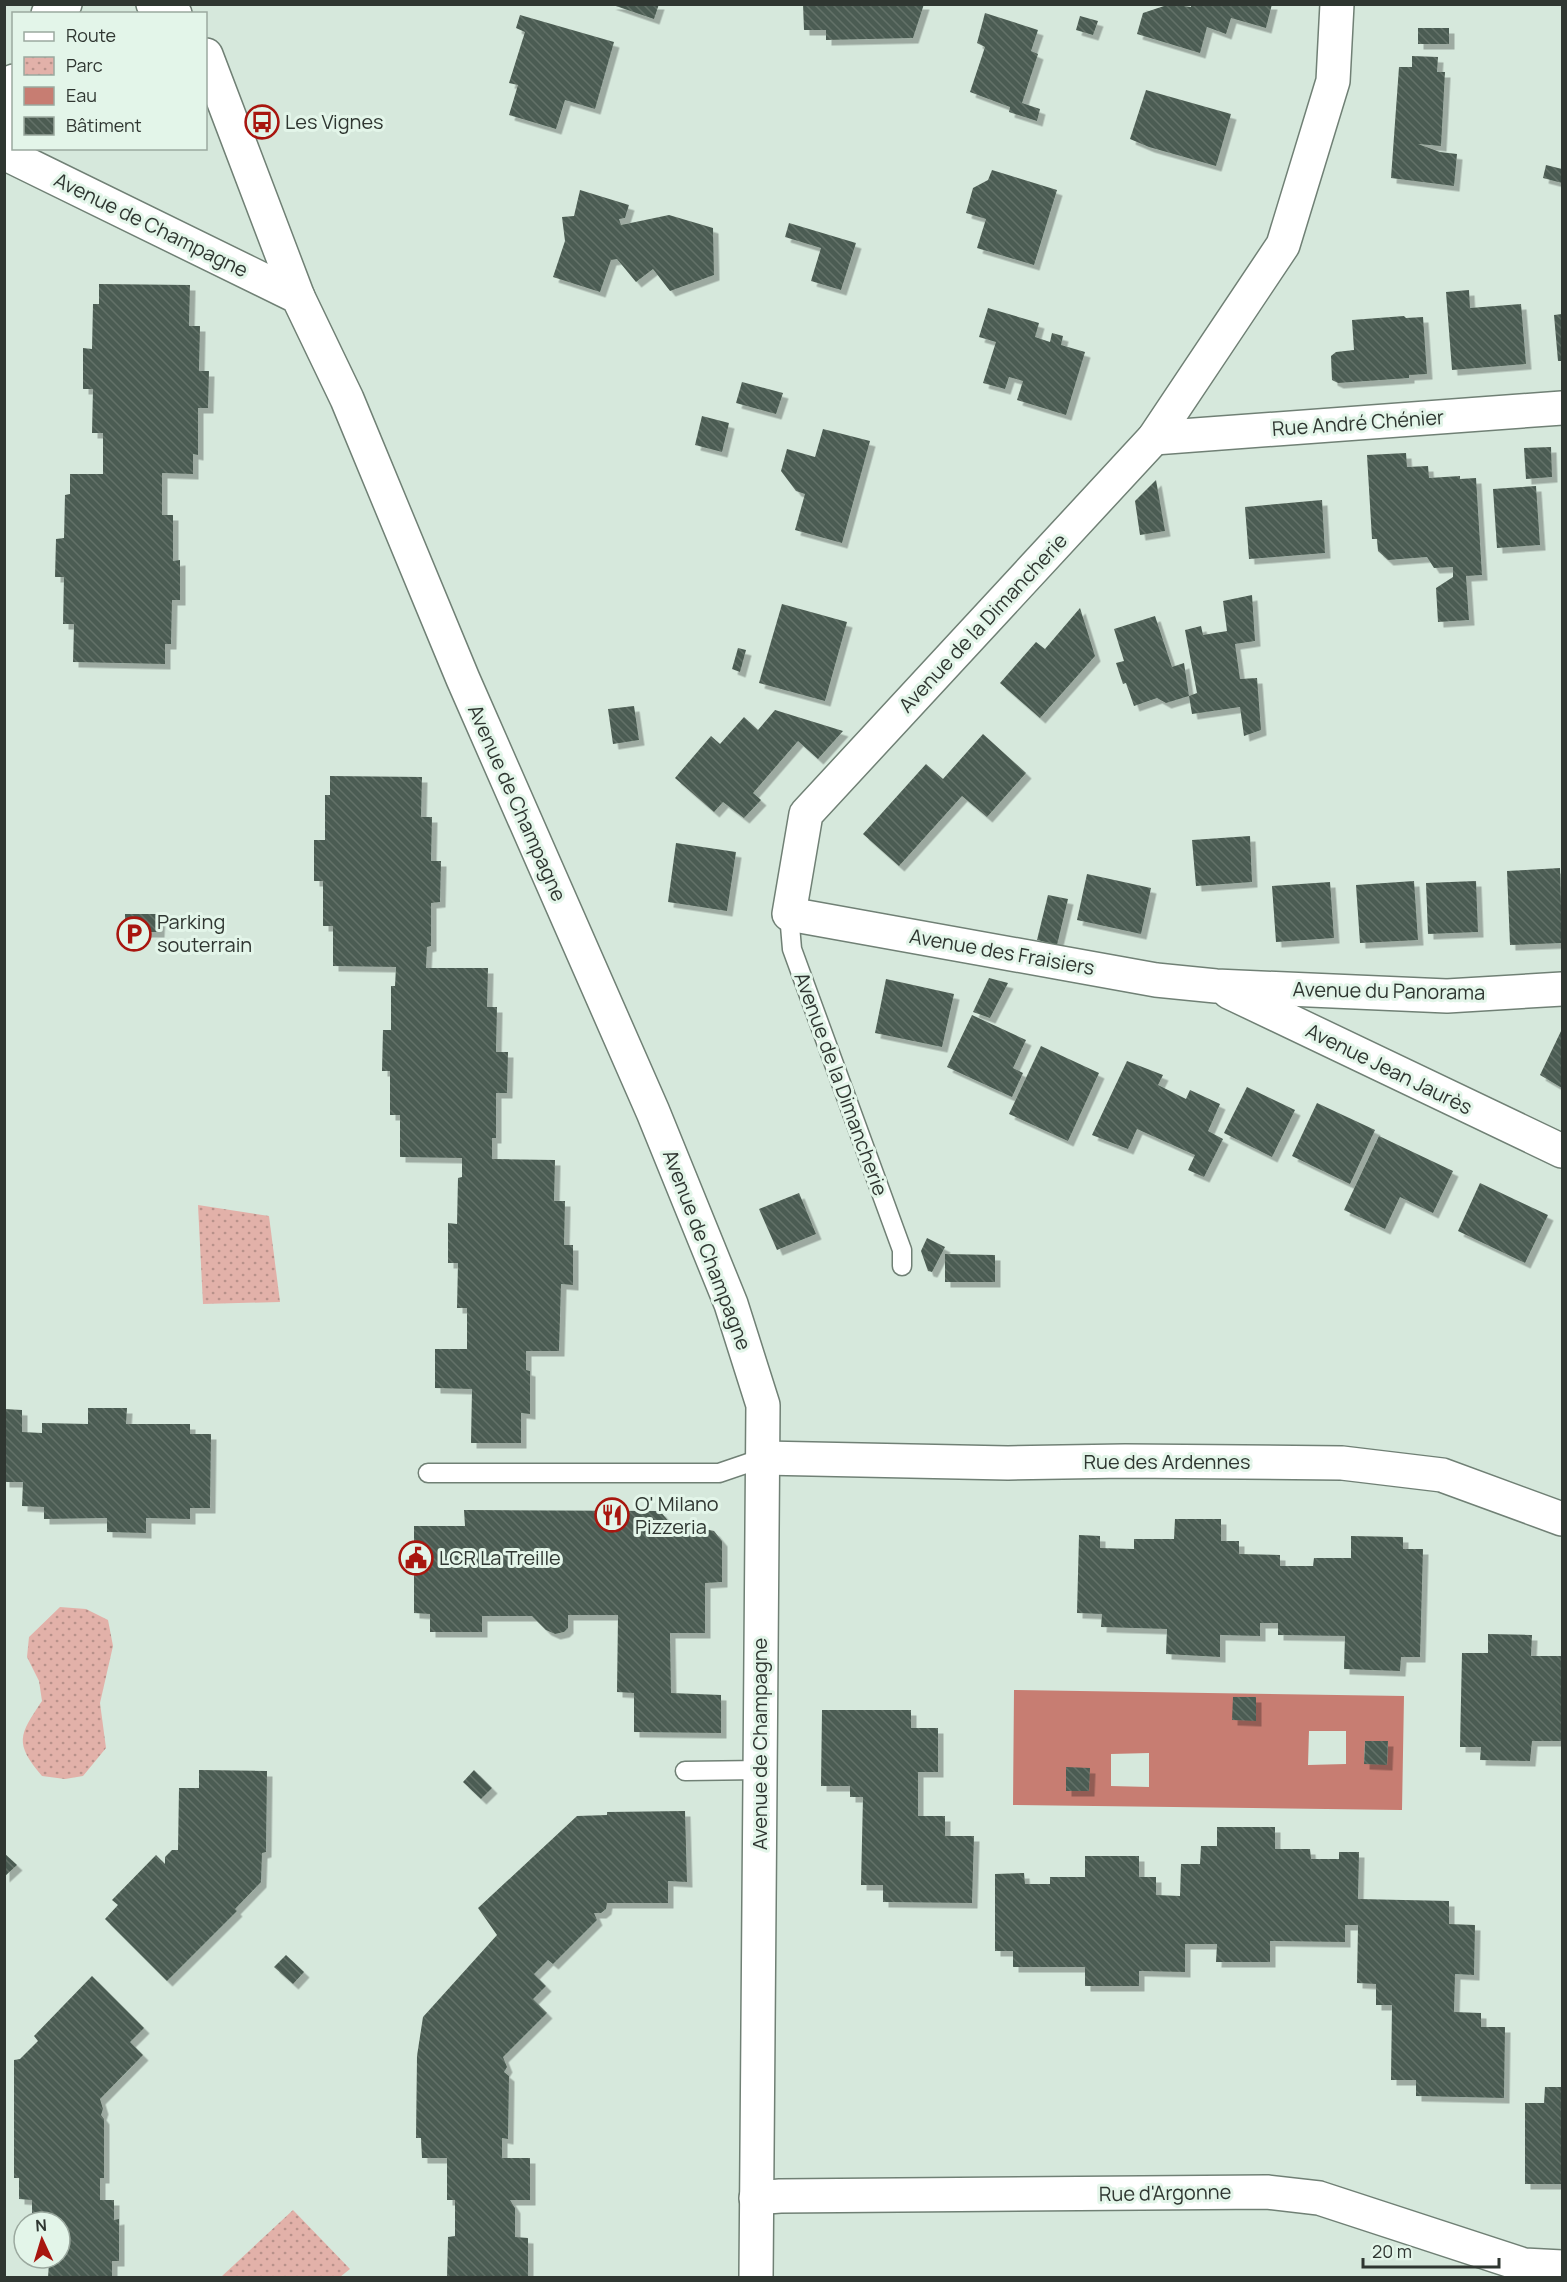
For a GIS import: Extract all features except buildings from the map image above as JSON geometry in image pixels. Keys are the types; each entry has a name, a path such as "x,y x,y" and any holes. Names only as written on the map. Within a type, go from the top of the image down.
{"street":[{"path":"50,12 56,6 65,4"},
{"path":"153,4 171,12"},
{"name":"Avenue de la Dimancherie","path":"789,914 806,814 1154,438 1283,245 1333,81 1337,4"},
{"name":"Avenue de Champagne","path":"207,58 298,297 347,399 463,679 653,1112 731,1304 764,1405 756,2277"},
{"path":"4,148 12,94"},
{"name":"Avenue de Champagne","path":"4,153 298,297"},
{"name":"Rue André Chénier","path":"1154,438 1563,408"},
{"name":"Avenue des Fraisiers","path":"789,914 1156,980 1216,986"},
{"name":"Avenue du Panorama","path":"1216,986 1447,996 1563,989"},
{"name":"Avenue Jean Jaurès","path":"1216,986 1563,1151"},
{"name":"Rue des Ardennes","path":"763,1458 1008,1462 1341,1463 1442,1475 1563,1519"},
{"name":"Rue d'Argonne","path":"756,2198 1267,2192 1319,2198 1524,2265 1563,2267"}],"lane":[{"name":"Avenue de la Dimancherie","path":"789,914 792,949 902,1250 902,1266"},
{"path":"428,1473 719,1473 763,1458"},
{"path":"685,1771 760,1770"}],"green space":[{"path":"198,1205 269,1216 280,1302 203,1304"},
{"path":"60,1607 86,1609 108,1620 113,1646 100,1703 106,1748 83,1776 65,1779 42,1776 27,1755 23,1739 28,1722 42,1701 39,1681 27,1657 29,1637"},
{"path":"293,2210 350,2269 340,2277 221,2277"}],"water":[{"path":"1014,1690 1404,1696 1402,1810 1013,1805","holes":["1309,1731 1346,1731 1346,1764 1308,1765","1365,1741 1388,1741 1387,1764 1364,1764","1149,1753 1149,1787 1111,1786 1111,1754"]}],"place":[{"name":"Les Vignes","path":"262,122"},
{"name":"Parking souterrain","path":"134,934"},
{"name":"O' Milano Pizzeria","path":"612,1515"},
{"name":"LCR La Treille","path":"416,1558"}]}
